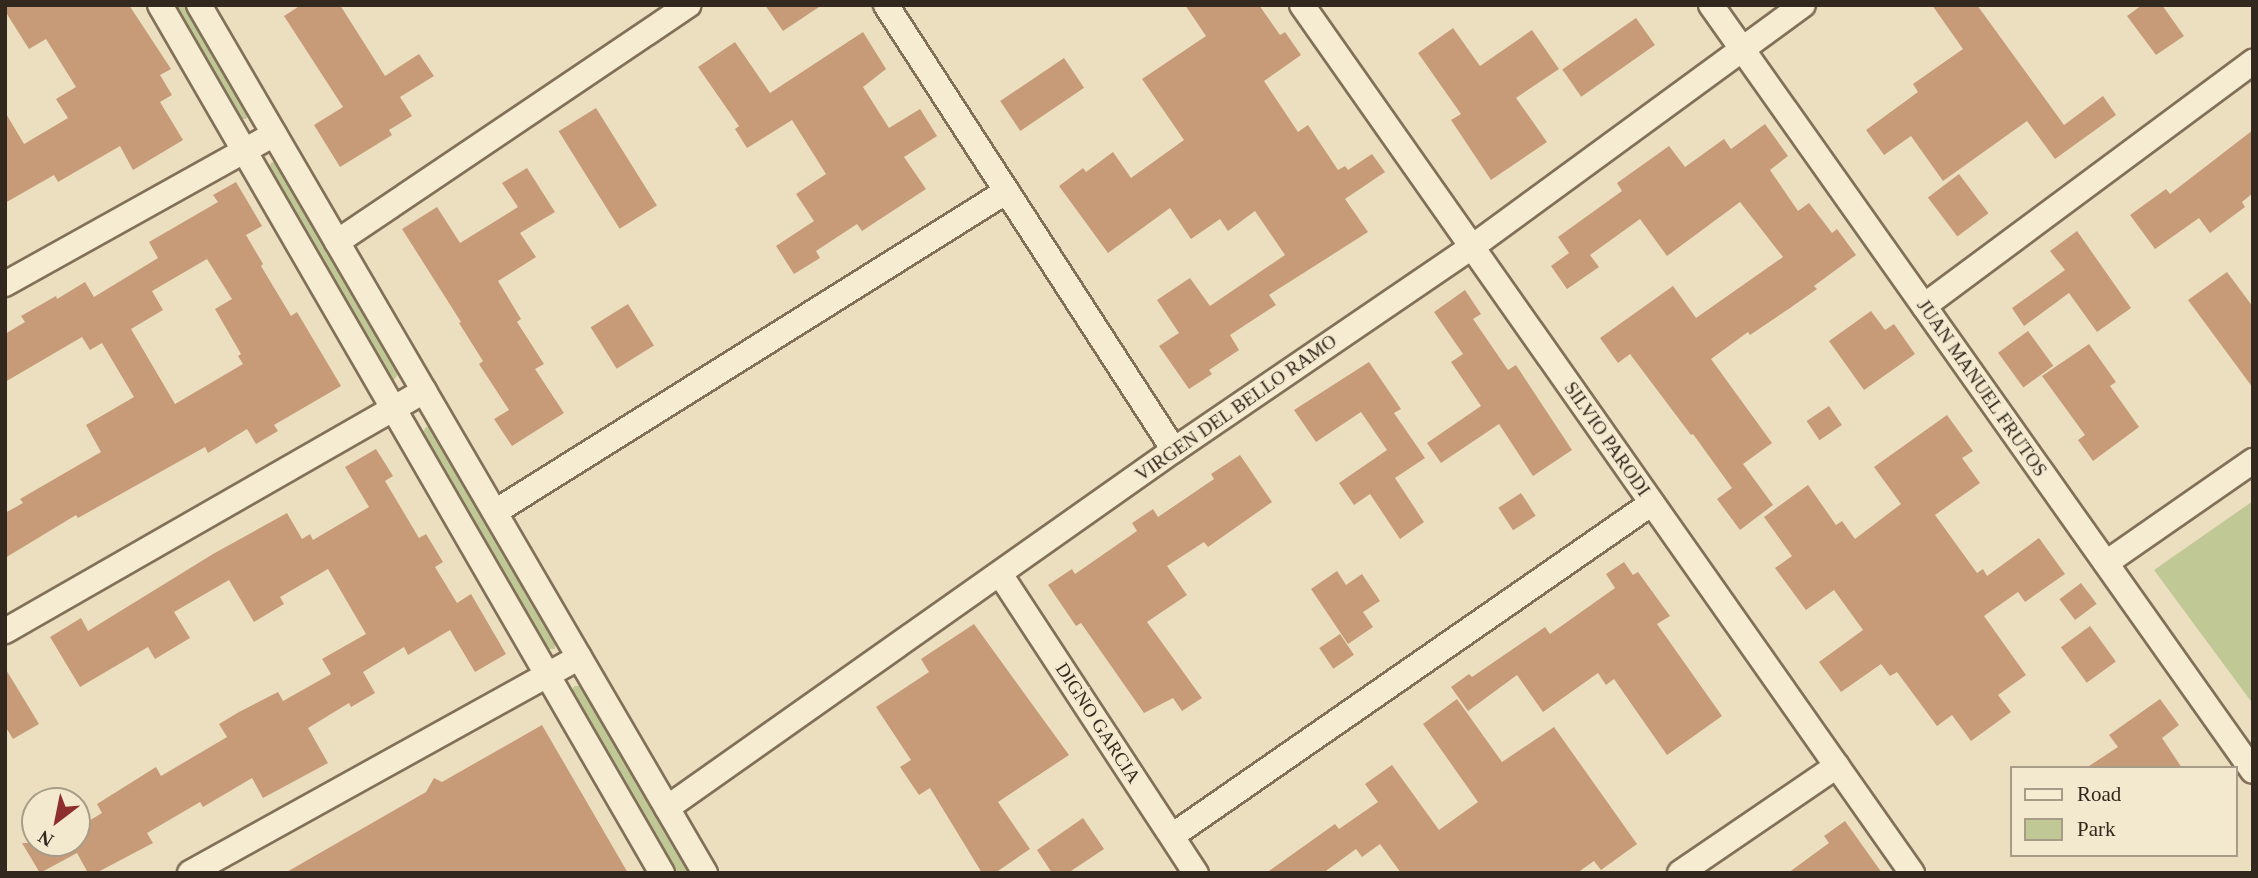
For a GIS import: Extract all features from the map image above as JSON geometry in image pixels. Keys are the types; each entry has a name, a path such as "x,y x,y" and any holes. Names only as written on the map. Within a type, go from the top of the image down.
{"street":[{"path":"160,5 662,873"},
{"path":"199,5 705,873"},
{"path":"337,242 689,5"},
{"path":"887,5 1174,450"},
{"name":"SILVIO PARODI","path":"1302,5 1912,873"},
{"name":"JUAN MANUEL FRUTOS","path":"1710,5 2253,771"},
{"name":"VIRGEN DEL BELLO RAMO","path":"667,808 1174,450 1472,247 1803,5"},
{"path":"1924,306 2253,62"},
{"path":"5,284 274,134"},
{"path":"495,512 1007,191"},
{"path":"5,631 424,391"},
{"path":"2106,563 2253,461"},
{"path":"1172,836 1652,503"},
{"name":"DIGNO GARCIA","path":"1000,573 1196,873"},
{"path":"190,873 579,657"},
{"path":"1679,873 1837,766"}],"green space":[{"path":"173,5 184,5 248,115 246,119 239,119"},
{"path":"272,162 276,163 398,374 394,380 390,379 268,168"},
{"path":"426,427 430,428 555,644 555,649 547,649 422,433"},
{"path":"2253,501 2253,704 2154,570"},
{"path":"574,686 580,686 689,873 677,873 572,691"}],"building":[{"path":"5,5 129,5 171,69 160,75 172,95 160,102 183,140 133,170 120,146 58,182 54,175 5,203 5,112 24,144 68,118 56,99 76,87 46,39 29,49 5,11"},
{"path":"301,5 340,5 385,76 419,54 434,76 400,97 412,116 389,130 392,135 340,167 314,125 343,107 284,16"},
{"path":"765,5 822,5 783,31"},
{"path":"1185,5 1259,5 1280,35 1285,32 1301,55 1264,81 1298,132 1308,125 1338,170 1345,166 1348,170 1372,154 1385,172 1345,199 1368,232 1269,295 1276,305 1230,335 1239,350 1209,370 1212,374 1189,389 1159,346 1179,333 1157,300 1190,278 1210,306 1285,255 1255,211 1228,231 1220,219 1191,239 1170,208 1108,253 1059,186 1083,168 1086,172 1113,152 1131,178 1184,140 1142,79 1206,36"},
{"path":"1932,5 1977,5 2064,125 2103,96 2116,115 2055,159 2027,121 1943,181 1911,136 1884,155 1866,130 1918,92 1913,84 1963,49"},
{"path":"2142,5 2162,5 2184,36 2156,55 2127,16"},
{"path":"1636,18 1655,45 1581,97 1562,70"},
{"path":"1453,28 1480,66 1532,30 1559,69 1516,98 1547,142 1491,180 1451,120 1461,114 1418,53"},
{"path":"863,32 886,69 863,87 889,128 920,109 937,136 904,157 926,189 862,231 857,224 816,251 820,258 794,274 776,246 814,221 796,194 826,174 792,120 747,148 735,129 739,126 698,67 735,42 770,93"},
{"path":"1064,58 1084,88 1020,131 1000,101"},
{"path":"596,108 657,206 620,229 559,131"},
{"path":"1765,124 1788,156 1770,170 1798,211 1809,203 1832,233 1837,229 1856,255 1814,286 1817,289 1750,335 1748,332 1711,359 1772,443 1743,464 1773,505 1740,530 1717,499 1732,488 1693,434 1691,435 1630,354 1618,363 1600,338 1673,286 1696,318 1783,257 1740,202 1667,256 1640,219 1590,255 1599,267 1567,289 1551,266 1569,253 1558,237 1622,191 1617,183 1669,146 1685,167 1724,139 1731,149"},
{"path":"2253,130 2253,193 2242,202 2245,207 2210,233 2199,218 2155,249 2130,215 2166,189 2170,194"},
{"path":"527,168 555,212 520,233 536,257 498,281 521,319 517,322 544,364 535,369 564,413 512,446 494,419 509,410 479,364 483,361 459,323 461,322 402,229 437,207 460,243 518,207 502,183"},
{"path":"1959,174 1988,213 1957,237 1928,197"},
{"path":"236,182 262,226 246,235 263,264 261,266 291,316 297,312 341,386 274,425 278,431 256,444 247,429 208,453 205,447 78,518 76,515 5,558 5,513 23,503 20,499 101,452 86,425 134,397 102,343 90,350 82,337 5,382 5,334 25,322 21,316 56,296 57,299 85,282 94,297 158,258 149,242 218,202 213,195","holes":["207,259 232,299 215,309 241,354 238,356 243,364 175,404 131,329 163,310 152,291"]},
{"path":"2077,231 2131,308 2097,332 2069,293 2024,326 2012,308 2065,270 2050,251"},
{"path":"2227,272 2253,307 2253,388 2188,300"},
{"path":"1465,290 1481,314 1473,319 1508,370 1516,365 1572,450 1533,476 1499,424 1441,463 1427,443 1481,406 1451,362 1463,354 1434,312"},
{"path":"628,304 654,346 617,369 591,327"},
{"path":"1871,311 1885,330 1894,324 1915,354 1864,390 1829,341"},
{"path":"2028,331 2053,366 2023,388 1998,353"},
{"path":"2089,344 2116,382 2110,386 2139,427 2093,461 2078,440 2085,435 2042,376"},
{"path":"1369,362 1401,409 1394,413 1425,458 1395,478 1424,522 1400,539 1370,494 1354,505 1339,483 1387,450 1361,412 1316,442 1294,410"},
{"path":"1829,406 1842,425 1819,440 1807,421"},
{"path":"1947,415 1973,451 1962,458 1980,483 1935,515 1977,573 1983,569 1987,576 2039,538 2065,574 2025,602 2018,592 1984,616 2026,675 1998,695 2011,712 1971,741 1952,715 1937,726 1897,672 1890,676 1881,664 1841,692 1819,662 1863,630 1834,590 1806,610 1775,568 1792,556 1764,517 1808,485 1836,525 1842,521 1855,539 1901,504 1874,467"},
{"path":"376,449 393,476 385,481 419,538 426,534 443,562 435,567 457,603 471,594 506,654 475,672 450,630 408,655 404,647 363,672 375,693 351,707 349,703 308,728 328,763 263,798 252,778 203,807 200,802 147,833 153,843 96,873 88,873 79,857 91,857 91,820 102,813 97,804 156,767 161,776 227,737 219,724 239,712 278,692 283,701 331,674 322,659 366,634 328,569 280,597 284,604 254,622 229,580 174,612 190,638 155,659 148,647 80,687 50,637 81,618 88,631 213,554 287,513 302,539 310,534 313,540 369,507 345,467"},
{"path":"1240,455 1272,502 1208,547 1204,542 1167,566 1187,595 1147,622 1202,698 1182,711 1173,698 1144,713 1081,623 1076,626 1048,585 1072,569 1075,574 1137,531 1132,523 1153,509 1158,517 1214,479 1211,474"},
{"path":"1521,493 1536,516 1513,530 1498,508"},
{"path":"1624,562 1633,575 1638,572 1670,616 1657,624 1722,716 1667,755 1614,679 1606,685 1598,673 1543,712 1517,675 1468,711 1451,687 1469,674 1472,677 1545,627 1550,634 1615,588 1606,574"},
{"path":"1337,571 1346,585 1362,574 1380,601 1363,612 1373,627 1348,644 1311,589"},
{"path":"2081,583 2097,604 2075,620 2059,599"},
{"path":"974,624 1069,755 998,802 1030,849 995,873 982,873 930,788 919,795 900,767 911,760 876,707 929,672 921,659"},
{"path":"2090,626 2116,662 2087,683 2061,647"},
{"path":"1340,634 1354,655 1333,669 1319,648"},
{"path":"5,668 39,724 13,739 5,726"},
{"path":"1457,699 1502,762 1554,727 1637,844 1601,870 1594,861 1577,873 1401,873 1380,844 1362,857 1356,849 1323,873 1266,873 1335,824 1339,829 1378,802 1365,784 1392,765 1439,830 1478,802 1423,724"},
{"path":"2160,699 2179,725 2162,738 2181,766 2089,766 2118,747 2109,735"},
{"path":"542,725 628,873 285,873 426,792 434,778 442,782"},
{"path":"1083,818 1104,849 1068,873 1052,873 1037,850"},
{"path":"1845,821 1882,873 1788,873 1829,843 1824,836"},
{"path":"30,857 70,857 40,873"}]}
